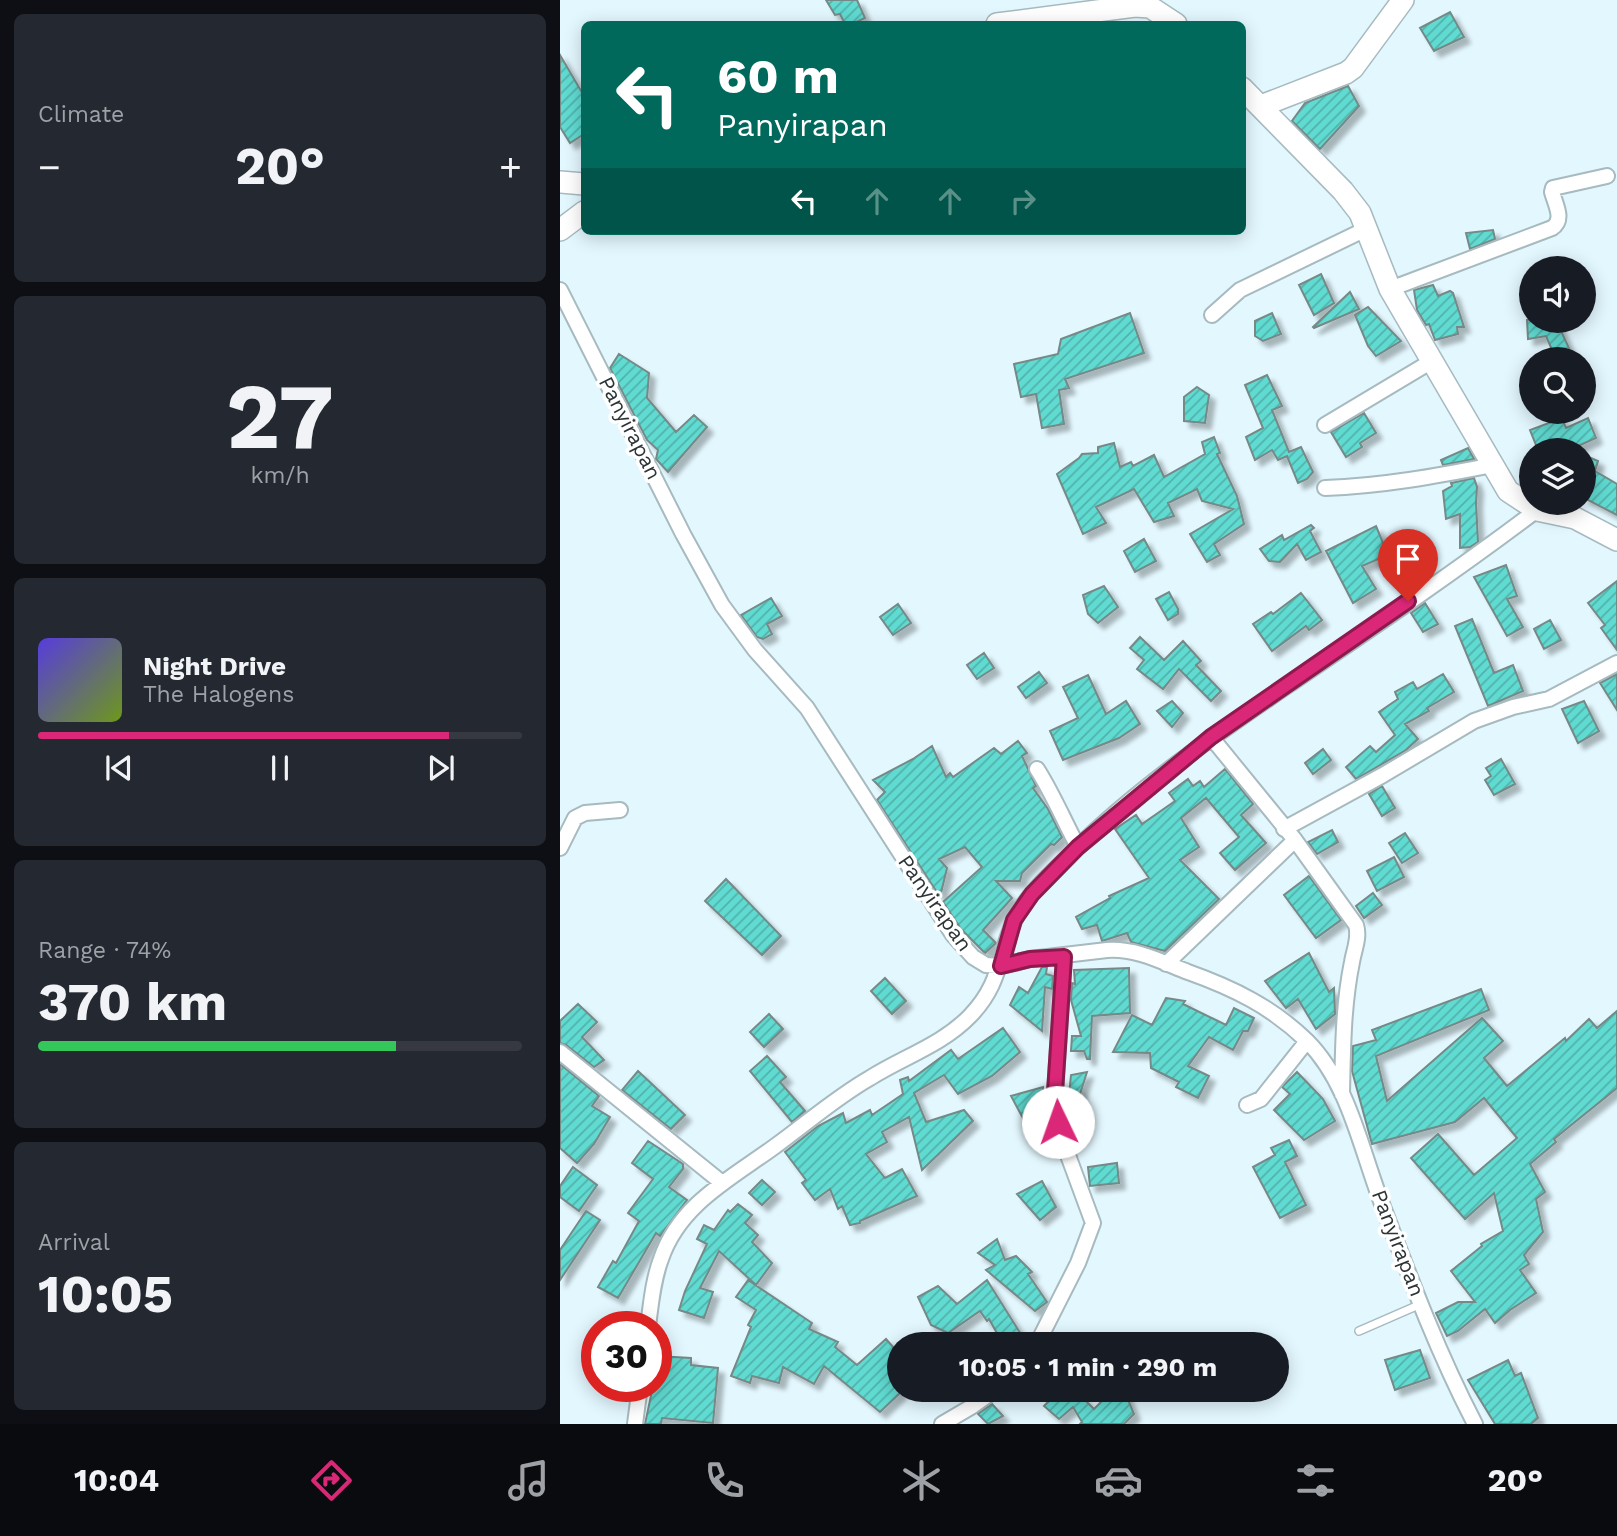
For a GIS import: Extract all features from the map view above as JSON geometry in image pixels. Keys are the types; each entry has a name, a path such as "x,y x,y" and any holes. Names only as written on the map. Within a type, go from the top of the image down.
{"street":[{"path":"1261,106 1353,68 1403,0"},
{"path":"1020,21 1135,6 1154,9 1172,21"},
{"path":"1246,92 1307,153 1360,213 1390,289 1493,466 1512,495 1519,499"},
{"path":"1390,289 1552,228 1560,219 1553,188 1607,176"},
{"path":"560,182 581,184"},
{"path":"560,230 581,214"},
{"path":"1212,315 1240,290 1366,229"},
{"name":"Panyirapan","path":"560,290 683,534 729,615 755,650 811,714 953,935 982,964 1001,966 1030,959 1117,950 1140,954 1248,997 1268,1009 1307,1041 1328,1069 1342,1097 1446,1364 1475,1424"},
{"path":"1325,425 1432,361"},
{"path":"1325,488 1411,481 1493,466"},
{"path":"651,1311 661,1259 672,1234 690,1210 721,1182 774,1147 828,1104 950,1034 971,1015 989,992 1001,966 1014,920 1032,894 1078,847 1211,737 1483,551 1530,515"},
{"path":"1561,515 1575,518 1617,540"},
{"path":"1284,828 1383,775 1474,721 1513,707 1549,699 1617,663"},
{"path":"1211,737 1295,840 1356,925 1358,934 1346,999 1342,1097"},
{"path":"1037,769 1052,791 1063,820 1078,847"},
{"path":"560,848 575,818 585,813 620,810"},
{"path":"1166,964 1295,840"},
{"path":"1043,1332 1069,1284 1093,1223 1058,1122 1055,1092 1064,957"},
{"path":"1247,1105 1261,1099 1307,1041"},
{"path":"560,1052 721,1182"},
{"path":"635,1424 638,1402"},
{"path":"942,1424 979,1402"}],"lane":[{"path":"1359,1331 1422,1304"}],"building":[{"path":"826,0 857,0 865,18 844,21 840,14 835,15"},
{"path":"1450,12 1464,37 1434,51 1420,28"},
{"path":"560,55 581,91 581,136 570,143 560,127"},
{"path":"1348,86 1359,106 1320,149 1292,121 1305,103"},
{"path":"1493,230 1495,239 1470,249 1466,233"},
{"path":"1321,274 1334,303 1314,315 1299,285"},
{"path":"1433,285 1438,296 1450,291 1453,293 1464,327 1457,327 1458,334 1435,340 1429,324 1426,325 1417,310 1414,290"},
{"path":"1350,292 1359,309 1313,327"},
{"path":"1368,307 1401,341 1376,356 1368,346 1355,315"},
{"path":"1130,313 1144,353 1065,379 1069,388 1059,390 1064,424 1042,428 1036,394 1021,397 1014,364 1058,354 1061,339"},
{"path":"1272,313 1281,334 1263,341 1255,336 1255,321"},
{"path":"1528,333 1562,333 1568,347 1551,347 1546,336 1528,339"},
{"path":"619,354 649,373 647,398 676,432 694,415 707,427 668,472 656,459 658,450 647,440 610,368"},
{"path":"1267,375 1282,406 1272,410 1289,452 1301,447 1313,472 1298,483 1287,456 1278,460 1272,450 1255,460 1246,437 1263,428 1245,385"},
{"path":"1197,387 1209,395 1205,423 1184,421 1184,397"},
{"path":"1364,413 1376,433 1360,443 1362,447 1346,457 1331,432"},
{"path":"1546,424 1564,424 1566,428 1575,424 1590,424 1596,438 1533,438 1530,430"},
{"path":"1214,437 1220,453 1217,454 1237,496 1244,524 1214,544 1220,555 1207,562 1190,534 1233,509 1202,501 1197,489 1168,503 1174,516 1154,522 1134,489 1096,507 1106,523 1083,534 1057,474 1082,454 1098,453 1098,447 1114,443 1120,467 1131,462 1133,466 1154,455 1164,477 1205,454 1202,442"},
{"path":"1468,448 1474,459 1443,465 1441,460"},
{"path":"1596,472 1617,484 1617,515 1596,504"},
{"path":"1474,478 1477,487 1478,542 1470,547 1460,548 1460,514 1446,519 1443,491 1452,486 1451,483"},
{"path":"1311,525 1314,528 1310,531 1321,552 1306,560 1297,544 1280,562 1269,561 1260,549 1282,535 1284,540"},
{"path":"1376,526 1388,555 1362,566 1376,589 1353,603 1326,551"},
{"path":"1144,539 1156,561 1135,572 1124,551"},
{"path":"1506,565 1517,596 1507,599 1523,627 1507,636 1474,577"},
{"path":"1617,581 1617,650 1601,628 1605,625 1588,603"},
{"path":"1104,586 1118,607 1098,623 1088,614 1083,595"},
{"path":"1169,592 1178,614 1168,620 1156,599"},
{"path":"1301,593 1322,620 1309,630 1306,626 1272,651 1253,624 1271,612 1273,614"},
{"path":"771,598 782,616 767,624 772,634 763,639 757,637 741,615"},
{"path":"1425,603 1438,624 1423,632 1411,613"},
{"path":"898,604 911,623 893,635 880,617"},
{"path":"1472,619 1494,673 1513,665 1523,691 1488,706 1455,626"},
{"path":"1550,620 1561,640 1544,649 1534,629"},
{"path":"1140,637 1164,660 1183,641 1201,661 1196,665 1221,691 1211,701 1179,669 1163,689 1137,669 1144,660 1130,648"},
{"path":"984,653 994,668 977,679 967,665"},
{"path":"1039,672 1047,683 1026,698 1018,687"},
{"path":"1443,674 1454,692 1427,708 1429,711 1405,724 1418,739 1406,750 1356,779 1346,767 1370,746 1376,752 1395,735 1379,712 1398,699 1395,692 1413,682 1417,689"},
{"path":"1617,674 1617,710 1600,683"},
{"path":"1088,675 1106,714 1126,701 1140,724 1119,738 1063,760 1050,731 1078,718 1063,687"},
{"path":"1172,701 1183,713 1172,727 1157,711"},
{"path":"1584,701 1599,731 1578,743 1562,709"},
{"path":"1018,741 1027,753 1022,756 1036,786 1033,788 1048,809 1062,837 1054,845 1051,844 1022,873 1020,881 996,881 1012,898 983,930 996,943 985,953 961,929 943,902 982,867 965,847 939,859 947,868 940,897 877,800 885,792 873,780 932,746 946,777 950,773 953,777 994,748 1001,754"},
{"path":"1323,749 1331,760 1313,774 1305,763"},
{"path":"1501,759 1515,784 1494,795 1485,780 1491,776 1486,768"},
{"path":"1225,769 1253,804 1241,815 1266,843 1235,870 1220,853 1239,837 1206,798 1181,818 1199,847 1180,860 1219,899 1165,951 1131,942 1127,933 1102,941 1097,925 1082,929 1076,917 1110,898 1109,896 1149,878 1115,829 1136,815 1142,824 1175,801 1169,793 1188,779 1193,786 1200,781 1204,787"},
{"path":"1382,786 1395,808 1382,816 1369,794"},
{"path":"1332,830 1338,842 1317,854 1308,842"},
{"path":"1405,833 1418,853 1402,863 1389,843"},
{"path":"1394,857 1404,877 1377,891 1367,871"},
{"path":"1309,876 1341,920 1316,938 1284,895"},
{"path":"726,879 781,936 762,955 705,901"},
{"path":"1373,893 1382,905 1364,918 1356,906"},
{"path":"1309,953 1329,992 1334,988 1335,1014 1316,1029 1298,999 1286,1008 1265,981"},
{"path":"1042,967 1047,967 1046,974 1053,976 1052,989 1045,987 1042,1031 1010,1005 1019,987 1028,993"},
{"path":"1129,968 1130,1013 1092,1016 1090,1059 1087,1059 1084,1051 1071,1051 1072,1036 1081,1036 1071,1000 1072,983 1075,984 1074,970"},
{"path":"885,978 906,1001 892,1014 871,991"},
{"path":"1481,989 1489,1010 1376,1056 1387,1101 1482,1018 1503,1041 1484,1058 1507,1086 1565,1038 1566,1041 1589,1019 1597,1028 1617,1011 1617,1088 1554,1139 1556,1142 1530,1164 1545,1192 1536,1199 1543,1232 1524,1255 1529,1264 1520,1270 1536,1293 1495,1323 1485,1309 1458,1331 1447,1336 1436,1313 1458,1302 1475,1302 1451,1271 1482,1246 1481,1244 1503,1231 1494,1193 1465,1219 1411,1158 1438,1134 1474,1175 1517,1138 1484,1098 1455,1122 1372,1144 1352,1071 1353,1046 1376,1040 1372,1030"},
{"path":"1166,998 1185,1001 1183,1004 1226,1025 1234,1008 1254,1018 1248,1031 1243,1031 1233,1050 1209,1037 1188,1066 1209,1076 1198,1098 1176,1087 1179,1082 1151,1068 1150,1053 1113,1052 1132,1015 1152,1025"},
{"path":"578,1004 597,1022 582,1037 604,1060 594,1067 560,1043 560,1021"},
{"path":"769,1014 783,1029 764,1047 750,1032"},
{"path":"1003,1028 1020,1052 992,1076 958,1094 944,1075 914,1093 926,1122 964,1110 973,1121 922,1170 909,1117 882,1132 887,1142 866,1154 885,1178 902,1169 917,1196 860,1223 850,1225 842,1206 838,1209 830,1189 815,1200 802,1183 806,1180 785,1152 818,1126 843,1113 846,1123 870,1110 872,1115 903,1094 900,1080 908,1077 909,1081 951,1050 958,1059"},
{"path":"767,1056 786,1077 780,1082 805,1111 792,1122 750,1071"},
{"path":"560,1064 599,1096 592,1106 610,1117 594,1144 577,1163 560,1148"},
{"path":"638,1071 685,1115 671,1129 622,1090"},
{"path":"1087,1072 1073,1116 1067,1115 1071,1075"},
{"path":"1297,1072 1323,1099 1335,1121 1304,1140 1274,1110 1290,1094 1282,1087"},
{"path":"1043,1087 1043,1112 1039,1112 1026,1124 1011,1096"},
{"path":"1289,1140 1297,1156 1285,1162 1306,1205 1280,1218 1253,1167 1275,1155 1271,1148"},
{"path":"648,1141 683,1164 683,1169 669,1187 687,1200 660,1236 656,1233 618,1298 598,1287 613,1261 616,1263 639,1221 628,1213 653,1179 632,1163"},
{"path":"1117,1163 1119,1183 1090,1186 1088,1167"},
{"path":"573,1167 597,1185 579,1211 560,1197 560,1186"},
{"path":"762,1180 775,1192 762,1205 749,1193"},
{"path":"1042,1181 1056,1207 1040,1220 1017,1194"},
{"path":"738,1204 752,1215 745,1223 758,1235 752,1242 772,1263 756,1285 719,1251 700,1288 713,1292 704,1318 679,1310 707,1244 697,1239 704,1225 714,1230 728,1210 730,1212"},
{"path":"586,1211 600,1220 560,1280 560,1250"},
{"path":"997,1239 1005,1260 1016,1256 1032,1272 1028,1274 1047,1302 1035,1311 986,1270 995,1265 978,1253"},
{"path":"748,1280 812,1323 809,1329 838,1342 835,1347 857,1365 886,1339 887,1402 891,1402 880,1412 824,1366 814,1384 783,1367 779,1383 752,1376 750,1383 731,1376 751,1327 748,1325 756,1310 736,1297"},
{"path":"987,1280 1020,1332 996,1332 989,1319 987,1321 980,1311 946,1332 931,1325 918,1297 938,1286 957,1304"},
{"path":"1420,1350 1430,1378 1395,1390 1385,1360"},
{"path":"672,1357 691,1358 691,1365 718,1368 713,1423 662,1418 661,1424 645,1424 650,1402 672,1402"},
{"path":"1508,1360 1515,1376 1521,1373 1538,1418 1531,1424 1495,1424 1468,1380"},
{"path":"1048,1402 1087,1402 1094,1409 1101,1402 1129,1402 1134,1414 1124,1424 1080,1424 1082,1422 1073,1407 1059,1419 1044,1406"},
{"path":"992,1404 1003,1416 988,1424 978,1414"}],"route":[{"path":"1058,1122 1055,1092 1064,957 1030,959 1001,966 1014,920 1032,894 1113,816 1211,737 1408,601"}]}
